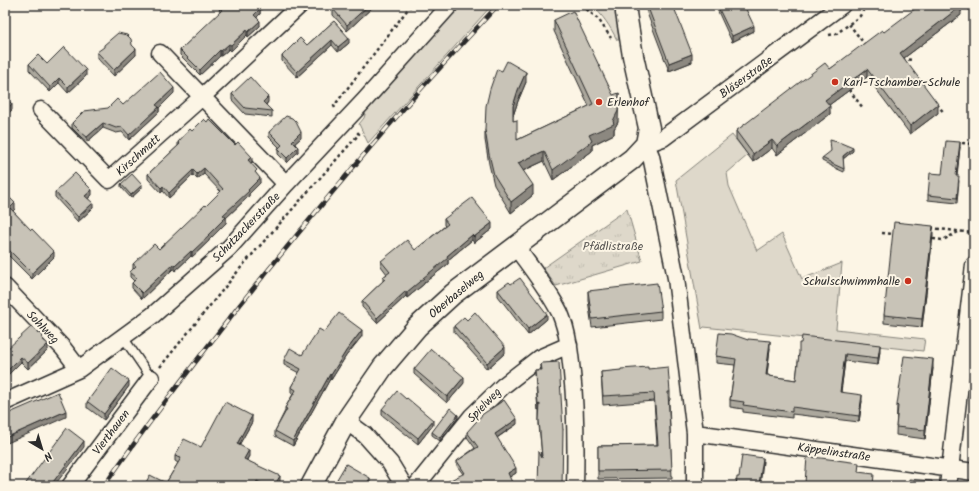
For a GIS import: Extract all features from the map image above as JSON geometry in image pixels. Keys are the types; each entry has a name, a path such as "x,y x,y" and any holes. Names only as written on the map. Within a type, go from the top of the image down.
{"street":[{"name":"Kirschmatt","path":"41,110 109,180 203,96 300,5"},
{"name":"Schutzackerstraße","path":"5,402 79,369 153,315 229,248 450,5"},
{"path":"627,5 626,13 633,56 648,128 646,144 651,156 676,278 695,433 695,486"},
{"name":"Bläserstraße","path":"646,144 663,138 842,5"},
{"path":"160,53 286,184"},
{"name":"Oberbaselweg","path":"311,486 346,421 383,367 417,327 453,294 632,159 646,144"},
{"path":"516,247 549,293 560,315 569,345 575,396 576,486"},
{"path":"948,486 949,469 972,302 974,265"},
{"name":"Sohlweg","path":"5,287 63,348 79,369"},
{"name":"Spielweg","path":"416,486 472,416 503,386 539,358 569,345"},
{"name":"Vierthauen","path":"70,486 151,378"},
{"path":"346,421 365,435 390,463 404,486"},
{"name":"Käppelinstraße","path":"695,433 974,472"}],"lane":[{"path":"123,337 151,378"}],"path":[{"path":"151,378 243,265 359,134 334,106 411,5"},
{"path":"582,5 599,20 622,55 633,56"},
{"path":"959,12 968,5 973,5"},
{"path":"849,24 868,49"},
{"path":"902,59 913,60"},
{"path":"927,90 922,84 928,80"},
{"path":"849,90 863,108"},
{"path":"936,102 944,113"},
{"path":"962,143 974,144"},
{"path":"928,228 974,233"},
{"path":"932,239 943,240 958,231"},
{"path":"882,233 894,234"}],"green space":[{"path":"461,5 492,5 368,143 359,124 364,118 366,111"},
{"path":"592,5 615,5 619,40 617,40 606,21"},
{"path":"732,135 748,155 727,173 729,186 757,251 782,234 802,279 842,263 836,329 925,339 923,351 704,327 702,329 676,180"},
{"name":"Pfädlistraße","path":"627,209 642,261 556,286 543,268"}],"building":[{"path":"221,5 261,5 258,7 260,9 254,15 260,21 248,32 247,30 231,45 229,44 221,51 220,50 200,70 180,50 222,10 219,7"},
{"path":"338,5 369,5 347,25 333,9"},
{"path":"647,5 673,5 692,54 669,63"},
{"path":"717,5 744,5 754,26 732,36"},
{"name":"Karl-Tschamber-Schule","path":"920,5 961,6 900,53 938,104 910,126 867,69 825,100 830,106 777,146 772,140 753,154 736,131 825,63 830,69 882,30 884,32"},
{"path":"573,11 613,95 619,93 618,111 613,121 614,124 589,135 592,141 553,170 544,151 518,163 533,185 511,202 494,175 489,154 485,130 486,106 490,89 497,69 502,71 507,61 526,72 513,106 513,121 517,120 517,140 593,104 554,20"},
{"path":"334,21 349,38 338,47 332,40 297,72 282,56 300,38 307,45"},
{"path":"118,33 127,35 131,39 132,45 136,49 114,70 97,52"},
{"path":"64,47 86,70 68,87 59,78 50,87 29,64 38,55 47,64"},
{"path":"160,72 174,88 156,105 159,107 129,135 122,127 116,128 103,123 87,137 72,123 84,111 108,108 117,99 123,105"},
{"path":"250,77 268,97 263,102 272,111 245,108 232,94"},
{"path":"5,97 12,104 5,110"},
{"path":"286,116 292,118 296,122 301,132 292,141 298,147 287,158 278,149 282,145 269,132"},
{"path":"204,119 207,122 209,119 235,145 238,142 252,157 248,160 257,170 255,172 260,178 248,190 249,191 223,215 226,217 208,235 209,236 175,266 173,264 142,293 132,283 137,278 130,272 136,266 133,264 154,244 159,249 223,189 204,168 197,174 193,170 169,193 163,186 161,188 148,174 180,144 178,142 190,129 192,131"},
{"path":"830,140 853,148 843,156 844,169 822,158 831,151"},
{"path":"946,141 960,142 956,176 959,176 957,198 928,195 930,173 942,174"},
{"path":"75,173 92,190 85,196 93,203 78,217 55,192"},
{"path":"132,174 142,185 131,195 121,184"},
{"path":"5,193 15,203 10,208 54,252 32,273 9,250 8,251 5,248"},
{"path":"472,198 492,223 474,237 472,235 447,256 448,258 407,292 406,291 377,318 362,301 385,279 383,277 390,272 381,261 407,240 415,250 448,224 444,219"},
{"name":"Schulschwimmhalle","path":"894,222 933,226 922,319 884,315"},
{"path":"520,278 547,314 528,329 498,290 509,282 511,284"},
{"path":"657,283 661,311 592,319 588,291"},
{"path":"5,311 9,315 5,318"},
{"path":"475,312 505,347 487,363 454,326 464,317 467,320"},
{"path":"339,313 362,330 346,351 331,375 330,374 293,441 275,431 287,409 285,408 296,390 291,387 301,369 284,360 290,348 302,355 319,329 324,332"},
{"path":"32,326 38,333 43,335 42,339 48,344 28,363 21,357 7,371 5,369 5,351"},
{"path":"719,333 731,334 748,340 770,341 766,375 796,380 799,343 801,343 802,336 880,345 878,358 845,354 840,392 862,395 859,416 792,407 792,412 743,405 744,402 730,400 736,359 716,356"},
{"path":"431,349 464,377 447,397 414,369"},
{"path":"904,356 933,359 925,430 896,427 897,405"},
{"path":"559,362 563,430 562,486 538,486 539,451 542,457 539,420 540,404 538,405 535,370 541,370 541,363"},
{"path":"648,367 648,369 668,367 672,470 598,471 598,446 658,445 654,393 603,396 601,372"},
{"path":"112,368 129,381 104,414 87,402"},
{"path":"397,391 433,420 418,438 382,409"},
{"path":"58,392 66,411 5,438 5,415"},
{"path":"504,400 517,419 495,434 516,468 508,473 513,485 438,486 465,473 457,461 478,447 467,432 483,414"},
{"path":"225,402 252,416 237,444 249,450 244,459 280,476 274,486 267,486 257,481 255,486 144,486 150,475 166,483 181,458 175,456 184,439 201,447"},
{"path":"450,408 458,415 440,438 432,432"},
{"path":"67,428 84,441 50,486 24,486"},
{"path":"742,455 763,458 759,484 780,486 736,486 737,477 739,477"},
{"path":"807,457 859,463 858,472 874,474 873,486 794,486 794,482 805,483"},
{"path":"346,464 370,478 366,486 333,486"},
{"path":"909,479 932,481 932,486 909,486"}],"railway":[{"path":"104,486 187,373 283,251 397,116 498,5"}],"place":[{"name":"Karl-Tschamber-Schule","path":"835,82"},
{"name":"Erlenhof","path":"599,102"},
{"name":"Schulschwimmhalle","path":"908,281"}]}
